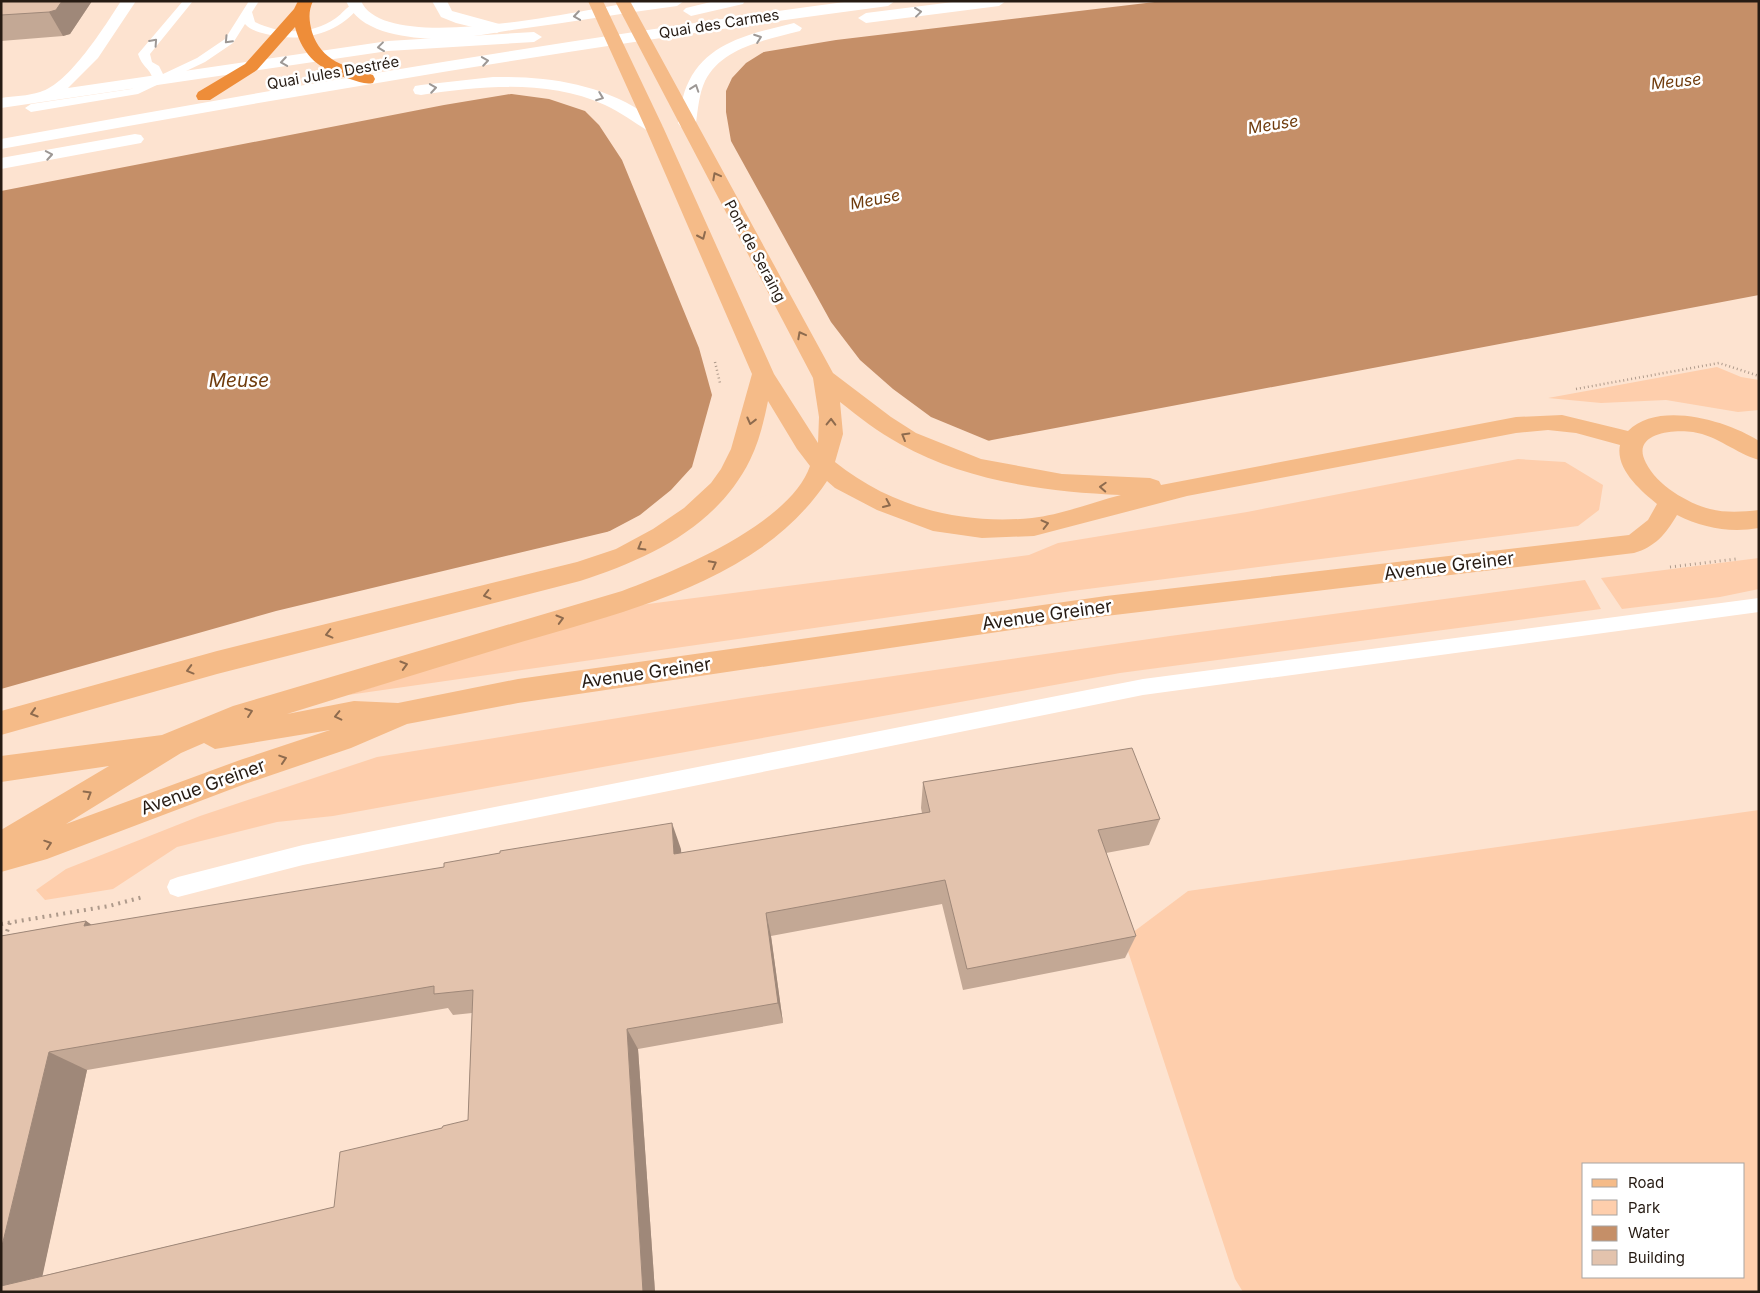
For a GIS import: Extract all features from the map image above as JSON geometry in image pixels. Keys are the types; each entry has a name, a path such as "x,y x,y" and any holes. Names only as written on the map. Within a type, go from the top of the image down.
{"highway":[{"path":"304,6 304,35 308,47 317,57 339,71 367,79"},
{"path":"204,96 251,67 304,6"}],"main road":[{"path":"1,103 37,103 60,87 94,55 129,1"},
{"path":"439,1 446,14 461,20 497,28"},
{"path":"594,1 654,127 763,374 805,443 822,465 844,482 886,504 933,522 982,529 1034,527 1187,487 1542,421 1572,423 1634,441"},
{"name":"Pont de Seraing","path":"622,1 824,378"},
{"path":"354,4 364,16 400,31 442,33 497,28 677,1"},
{"name":"Quai des Carmes","path":"666,16 738,1"},
{"path":"813,11 835,1"},
{"name":"Quai des Carmes","path":"642,38 888,1"},
{"path":"687,123 697,81 714,58 746,42 795,28 999,1"},
{"name":"Quai Jules Destrée","path":"1,133 339,71 666,16"},
{"path":"1,112 157,74 251,67 388,46 534,37"},
{"name":"Quai Jules Destrée","path":"1,144 367,79 642,38"},
{"path":"85,91 94,55"},
{"path":"404,92 480,82 510,81 554,84 579,90 613,102 654,127"},
{"path":"1,164 147,137"},
{"path":"1,723 82,698 580,571 630,554 683,521 723,486 738,460 747,437 763,374"},
{"path":"824,378 894,430 949,457 1011,475 1048,482 1105,487 1187,487"},
{"path":"1,847 171,744 233,718 270,705 628,599 675,582 712,565 773,526 807,491 822,465 829,443 832,420 824,378"},
{"path":"1756,524 1706,516 1671,502 1650,486 1636,470 1631,454 1634,441 1642,431 1657,425 1676,423 1698,425 1721,431 1746,443 1759,452"},
{"path":"1721,431 1759,430"},
{"name":"Avenue Greiner","path":"1,858 47,845 240,773 341,739 404,714 518,692 1106,606 1634,544 1651,535 1660,524 1671,502"},
{"name":"Avenue Greiner","path":"1,769 312,722 354,713 404,714"}],"lane":[{"path":"157,74 148,64 144,54 176,18 188,1"},
{"path":"37,103 134,92 157,74 201,60 229,42 254,1"},
{"path":"248,13 250,24 263,32 278,35 304,35 334,26 346,18 354,4"},
{"path":"178,887 303,855 1143,687 1759,605"}],"path":[{"path":"714,360 721,387"},
{"path":"1670,567 1739,559"},
{"path":"1,924 109,906"},
{"path":"3,946 10,922"}],"green space":[{"path":"1717,367 1741,377 1759,380 1759,410 1738,412 1666,400 1601,403 1548,398"},
{"path":"1518,459 1565,462 1603,485 1599,510 1578,526 1072,591 348,695 617,608 1029,555 1058,543 1247,512"},
{"path":"1759,558 1759,589 1720,597 1622,609 1601,578"},
{"path":"1585,580 1601,609 1120,673 333,816 277,822 177,847 113,889 45,900 36,890 66,869 200,816 377,757 742,698 1170,636"},
{"path":"1759,810 1759,1292 1243,1292 1235,1279 1124,939 1188,891"}],"water":[{"name":"Meuse","path":"1163,1 1759,1 1759,295 992,440 276,611 1,689 1,191 444,105 836,40"}],"pier":[{"path":"767,50 746,63 732,78 726,91 726,112 731,141 831,322 860,360 893,389 931,417 994,443 606,533 640,515 671,490 692,467 712,395 699,348 622,160 599,125 585,111 549,99 504,93"}],"building":[{"path":"1,1 62,1 56,10 49,12 1,15"},
{"path":"1132,748 1160,819 1098,830 1136,936 967,969 945,880 766,913 778,1003 627,1029 643,1292 1,1292 1,1286 334,1207 340,1152 468,1120 473,990 434,994 434,986 49,1052 1,1250 1,936 86,921 84,926 444,867 444,863 500,853 500,851 672,823 674,854 930,812 923,782"}]}
